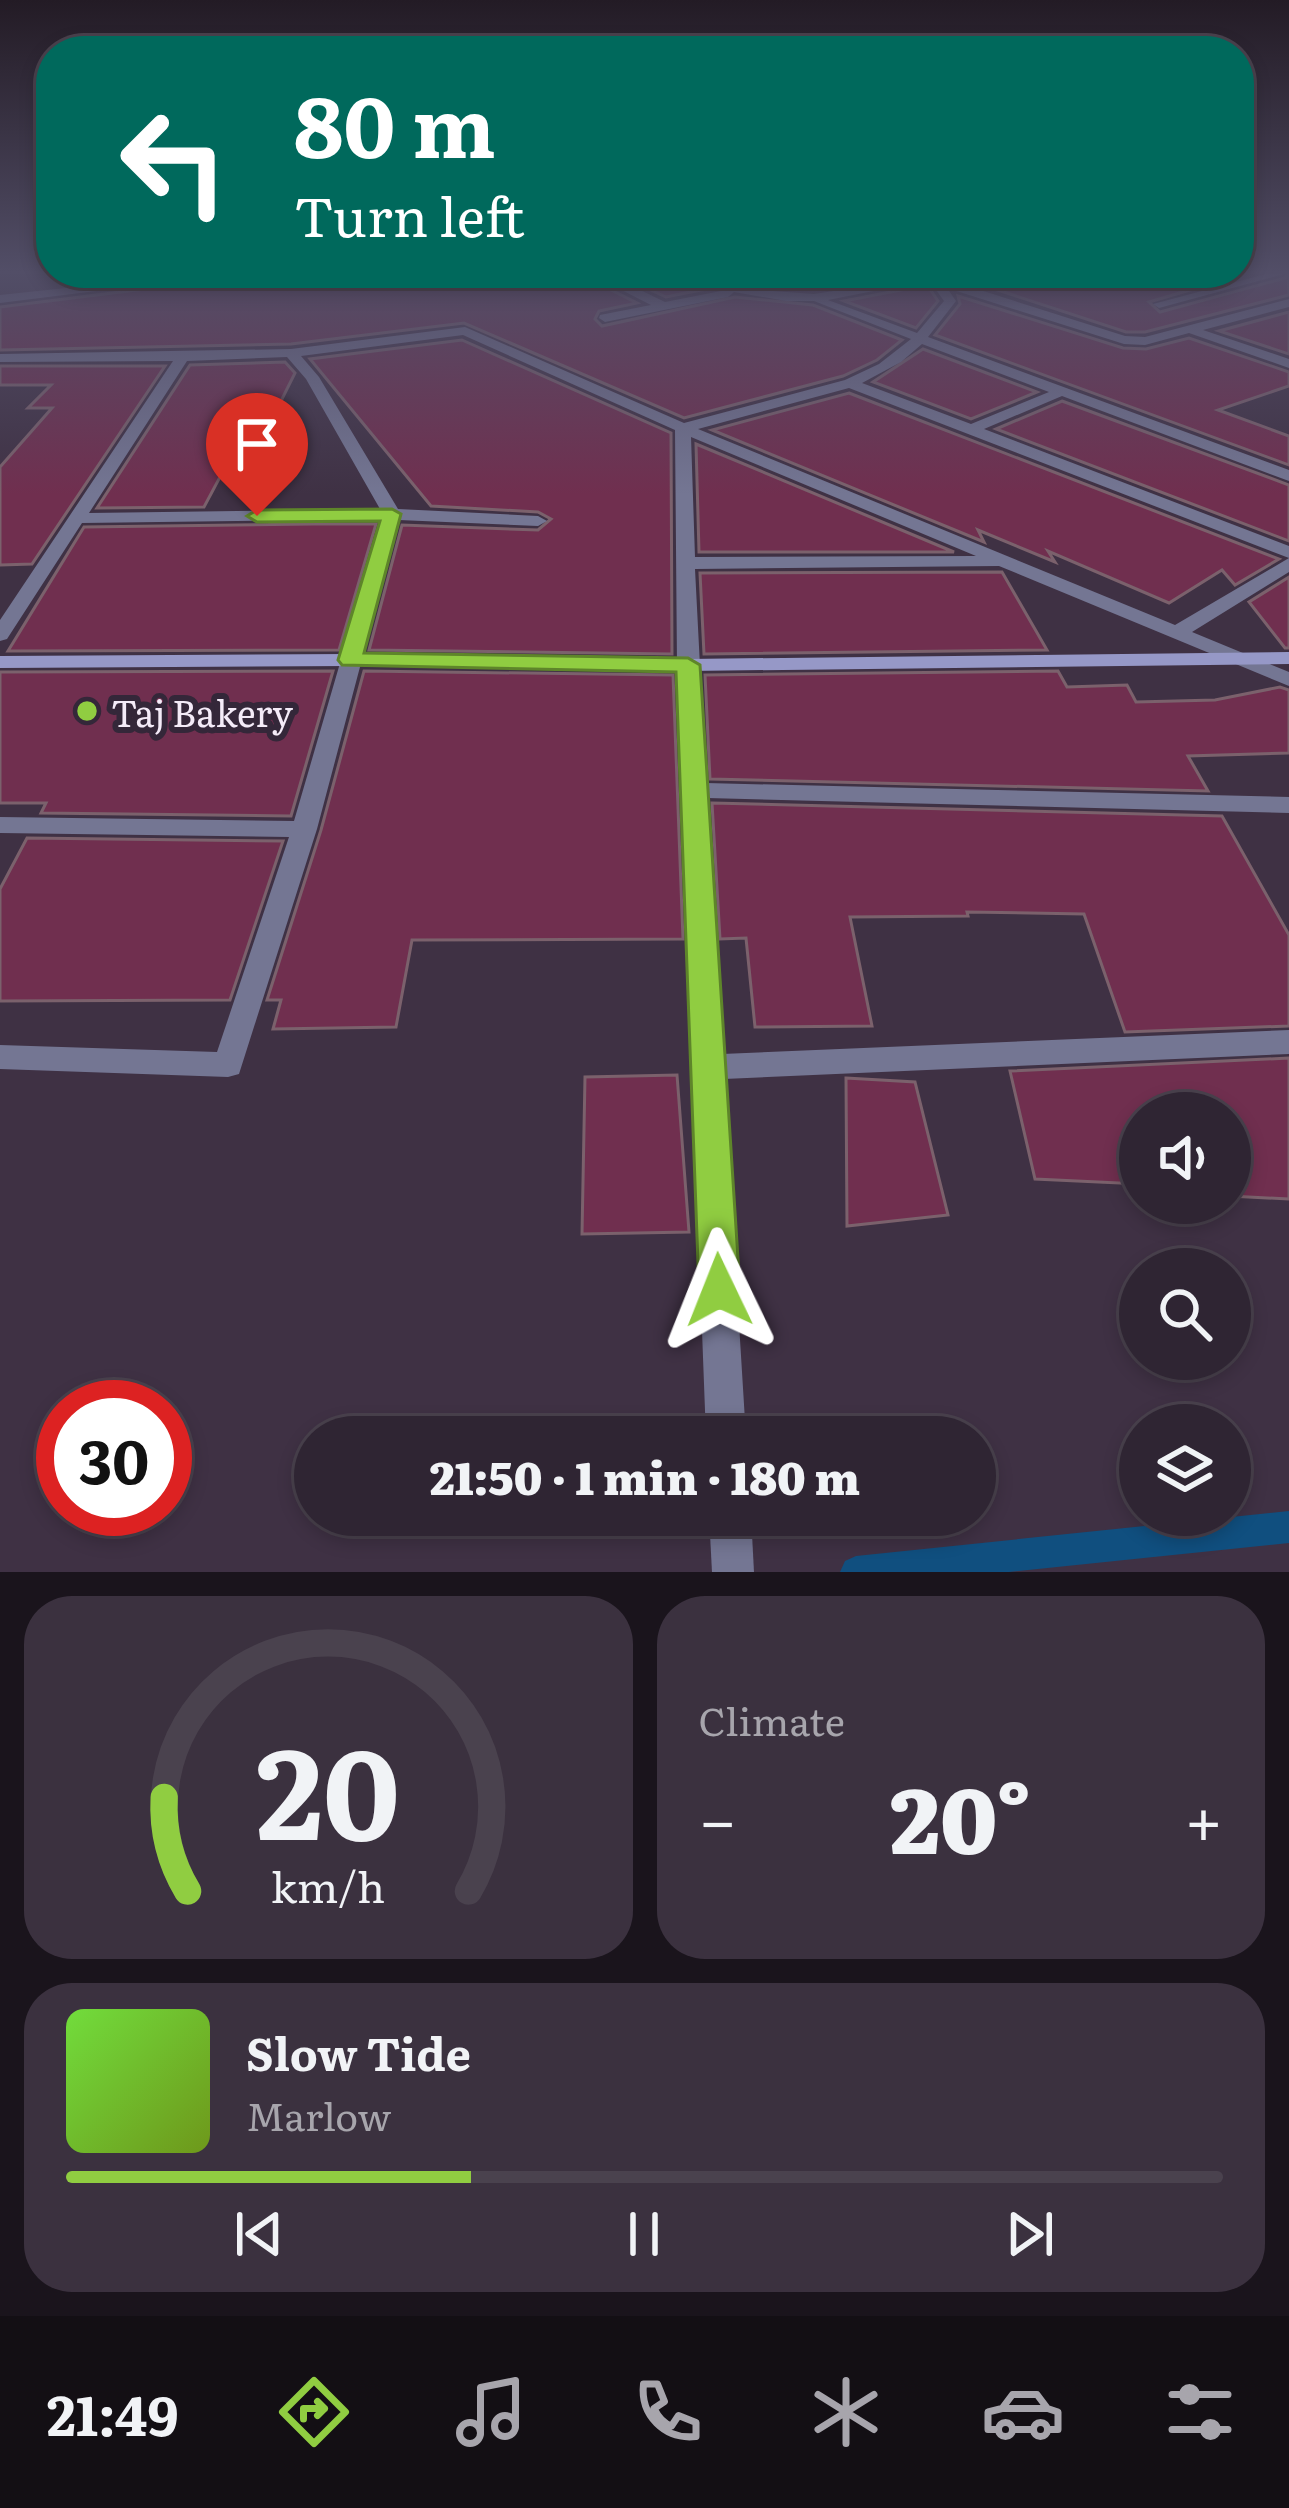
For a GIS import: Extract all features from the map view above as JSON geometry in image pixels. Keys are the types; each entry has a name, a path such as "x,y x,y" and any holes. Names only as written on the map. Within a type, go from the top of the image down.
{"street":[{"path":"0,358 183,357 335,347"},
{"path":"502,347 683,428 1289,680"},
{"path":"683,428 850,383 895,364 912,347"},
{"path":"946,347 1289,476"},
{"path":"1242,347 1289,364"},
{"path":"0,1057 228,1065 304,829 392,514 311,376 290,353"},
{"path":"0,635 183,357"},
{"path":"850,383 1289,552"},
{"path":"972,429 1064,391"},
{"path":"683,428 688,665 725,1416"},
{"path":"77,518 392,514 538,521"},
{"path":"684,562 1008,562"},
{"path":"1178,632 1289,564"},
{"path":"0,662 688,665 1289,658"},
{"path":"697,790 1289,805"},
{"path":"0,825 304,829"},
{"path":"709,1067 1289,1042"},
{"path":"731,1536 733,1572"}],"building":[{"path":"0,347 128,347 0,350"},
{"path":"403,347 479,347 671,433 672,654 369,650 402,525 538,530 551,519 538,512 431,506 310,359"},
{"path":"520,347 893,347 843,376 684,418"},
{"path":"969,347 1217,347 1289,372 1289,386 1218,410 1289,436 1289,465"},
{"path":"923,349 1037,392 971,419 873,382"},
{"path":"285,362 295,373 280,403 259,404 204,507 97,508 190,365"},
{"path":"0,366 165,366 32,564 0,565 0,467 52,408 28,408 51,385 0,385"},
{"path":"849,393 1279,559 1235,585 1222,570 1169,603 1048,551 1055,562 978,530 984,542 712,430"},
{"path":"1062,401 1289,485 1289,541 996,429"},
{"path":"696,444 954,552 699,552"},
{"path":"376,524 339,650 8,651 84,527"},
{"path":"1002,572 1047,650 704,654 700,573"},
{"path":"1289,577 1289,648 1285,648 1249,602"},
{"path":"333,671 291,816 41,813 46,803 0,803 0,672"},
{"path":"364,671 673,675 683,939 412,940 396,1027 273,1029 281,1000 267,1000 321,830"},
{"path":"1058,671 1067,687 1127,685 1136,702 1215,700 1280,687 1289,690 1289,753 1188,756 1208,791 710,779 705,675"},
{"path":"712,803 1222,816 1289,935 1289,1026 1125,1032 1084,914 967,912 968,916 850,917 872,1026 755,1027 746,938 720,939"},
{"path":"27,838 283,841 230,1000 0,1001 0,889"},
{"path":"1289,1058 1289,1199 1251,1197 1251,1092 1119,1092 1119,1183 1035,1179 1010,1071"},
{"path":"677,1075 689,1232 582,1234 585,1077"},
{"path":"846,1078 915,1082 948,1215 847,1226"}],"waterway":[{"path":"856,1572 1289,1527"}],"place":[{"name":"Taj Bakery","path":"87,711"}],"route":[{"path":"257,516 392,514 350,660 688,665 719,1290"}]}
